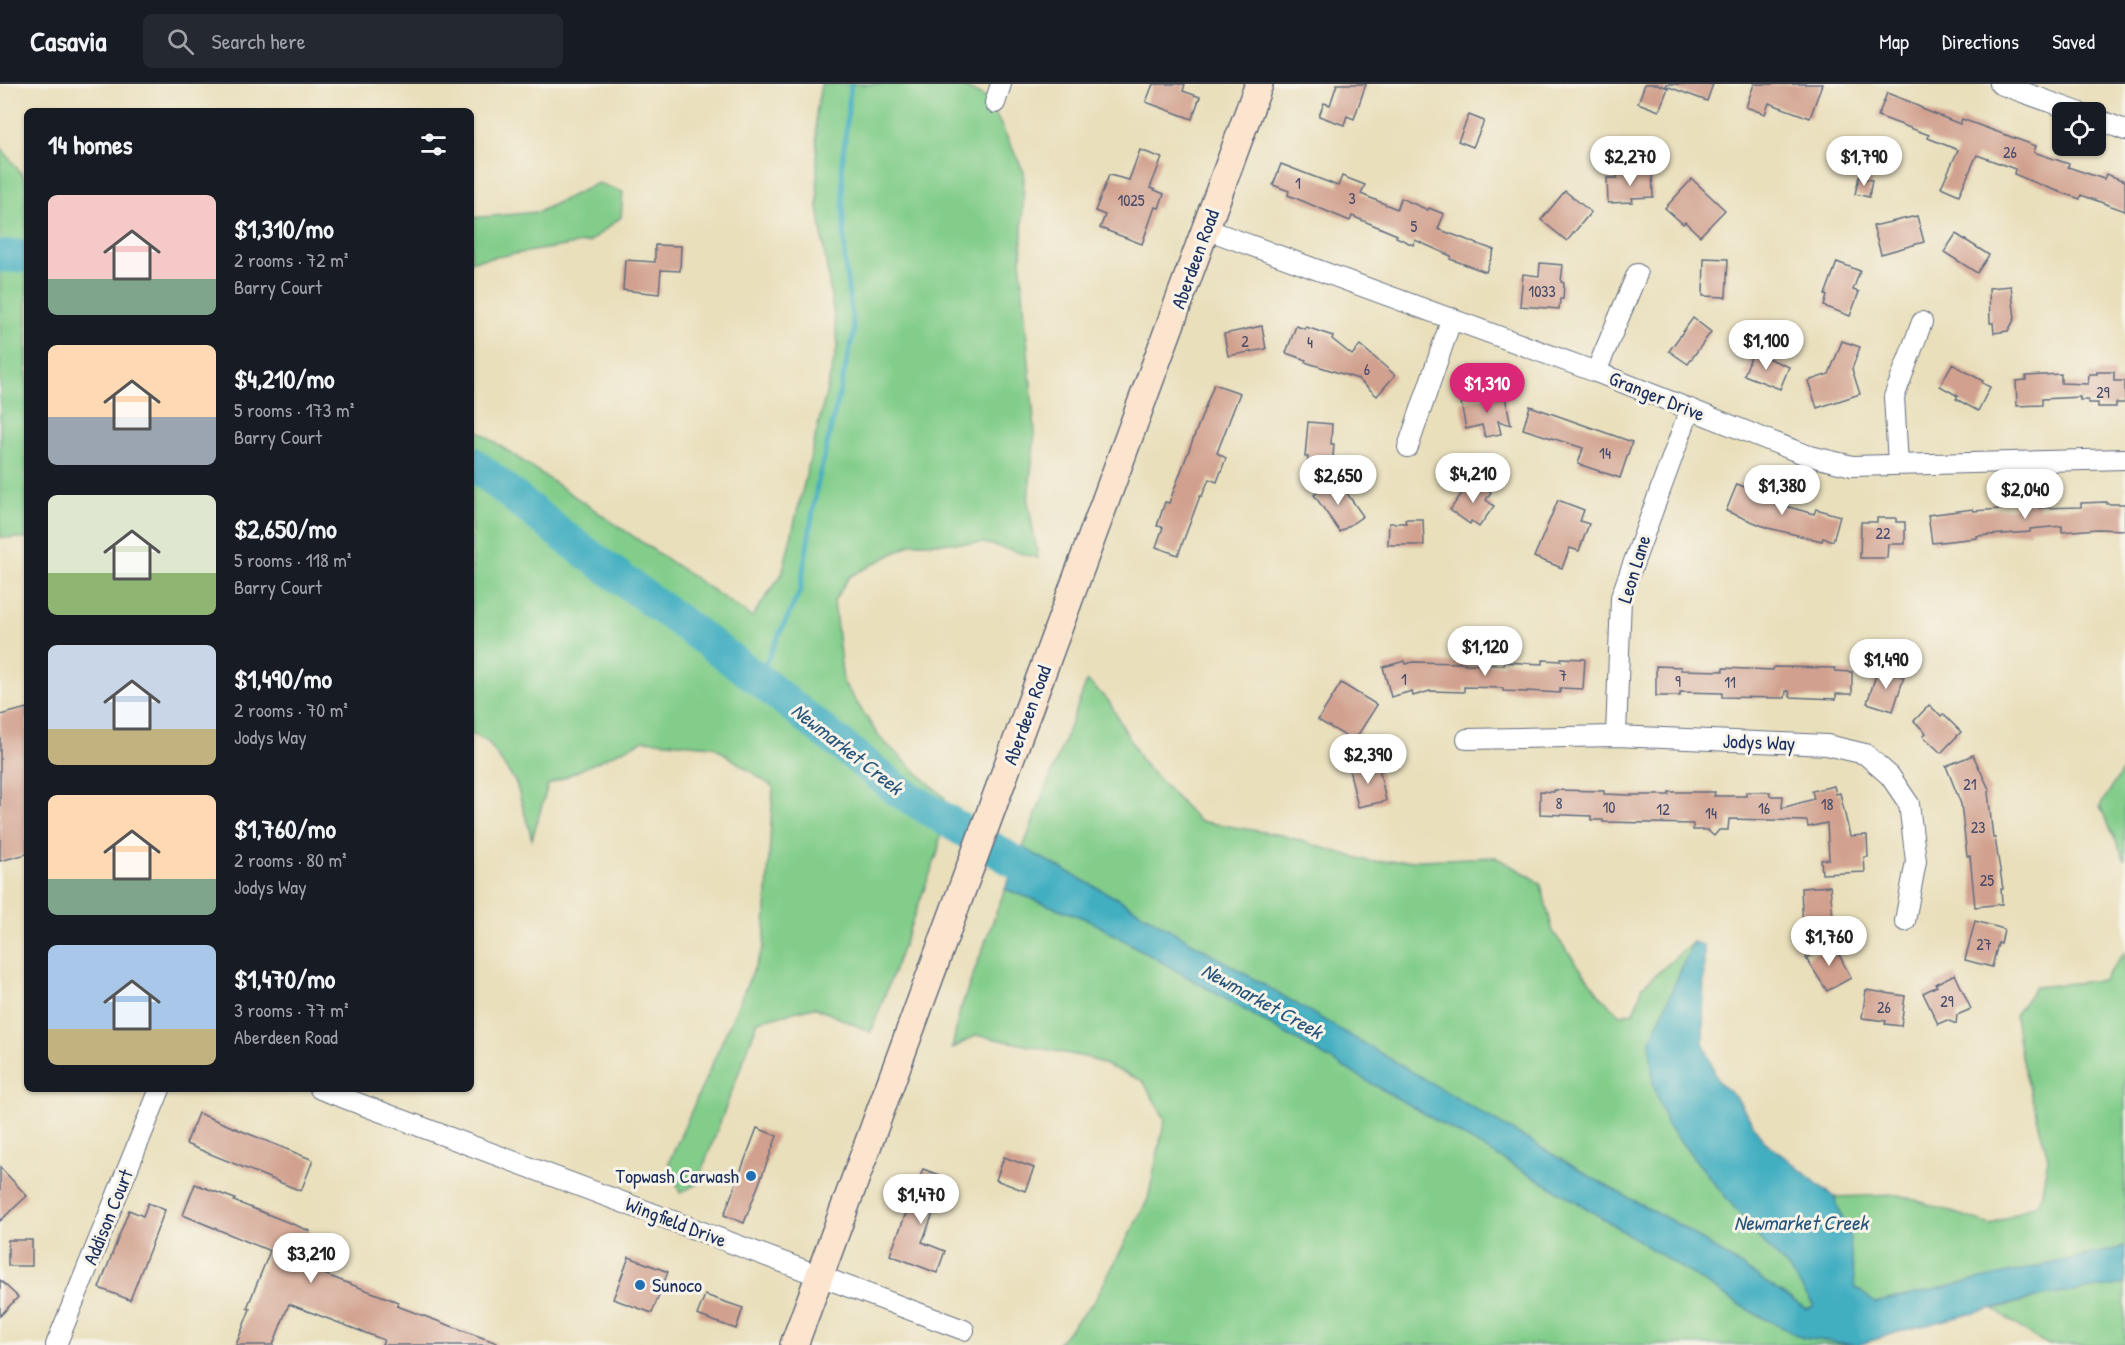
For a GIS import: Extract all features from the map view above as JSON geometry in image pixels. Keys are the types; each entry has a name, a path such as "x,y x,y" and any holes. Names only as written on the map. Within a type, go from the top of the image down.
{"main road":[{"name":"Aberdeen Road","path":"794,1345 1259,84"}],"street":[{"path":"2000,84 2052,103"},
{"path":"2106,123 2125,130"},
{"name":"Granger Drive","path":"1206,229 1452,318 1806,454 1852,466 2125,459"},
{"path":"1596,372 1637,274"},
{"path":"1408,447 1452,318"},
{"path":"1898,464 1894,397 1922,322"},
{"name":"Leon Lane","path":"1616,736 1621,597 1690,409"},
{"name":"Jodys Way","path":"1467,739 1616,736 1827,745 1865,754 1890,776 1909,804 1916,861 1905,921"},
{"name":"Addison Court","path":"56,1345 159,1092"},
{"name":"Wingfield Drive","path":"328,1092 964,1330"}],"green space":[{"path":"821,84 959,84 988,99 1024,172 1021,268 1035,433 1028,501 1038,558 984,543 913,543 849,577 834,601 843,682 880,738 945,798 938,852 871,1032 814,1007 758,1021 697,1184 680,1193 669,1162 764,946 773,787 713,746 644,740 548,785 532,839 516,783 488,742 474,735 474,428 752,617 782,574 838,344 818,207 816,114"},
{"path":"0,146 24,177 24,539 0,537"},
{"path":"598,183 623,192 621,217 589,242 474,261 474,218 538,212"},
{"path":"1087,681 1108,700 1143,763 1199,821 1281,835 1371,862 1495,857 1530,876 1541,885 1553,932 1602,998 1621,1015 1634,1012 1643,986 1693,942 1650,1042 1667,1125 1760,1239 1789,1269 1814,1306 1806,1309 1679,1225 1601,1183 1118,899 1023,848"},
{"path":"2122,771 2125,775 2125,860 2100,806"},
{"path":"1005,889 1089,920 1577,1202 1748,1310 1803,1338 1853,1345 1056,1345 1095,1300 1148,1199 1165,1119 1143,1081 1089,1058 976,1035 952,1049 960,1010"},
{"path":"2125,952 2125,1247 1875,1303 1854,1286 1849,1234 1834,1197 1900,1195 1991,1225 2040,1202 2048,1158 2021,1057 2015,1015 2035,987 2103,980"},
{"path":"2125,1284 2125,1345 2049,1345 1994,1309 2043,1296"}],"water":[{"name":"Newmarket Creek","path":"1023,848 1118,899 1601,1183 1679,1225 1806,1309 1814,1306 1789,1269 1760,1239 1667,1125 1653,1083 1650,1042 1693,942 1704,946 1703,1042 1718,1081 1738,1100 1762,1139 1834,1197 1849,1234 1855,1287 1875,1303 2125,1247 2125,1284 2043,1296 1905,1330 1858,1345 1803,1338 1748,1310 1577,1202 1089,920 1005,889"}],"building":[{"path":"1153,84 1185,84 1183,91 1200,97 1192,119 1146,102"},
{"path":"1337,84 1366,84 1354,119 1347,116 1344,125 1319,116 1324,103 1330,105"},
{"path":"1645,84 1657,84 1668,88 1659,111 1638,103"},
{"path":"1666,84 1713,84 1707,101 1666,86"},
{"path":"1754,84 1822,84 1810,118 1769,103 1765,114 1746,107"},
{"path":"1887,93 1960,124 1962,119 2036,146 2034,152 2069,164 2068,167 2104,179 2106,174 2125,181 2125,211 2081,195 2080,199 2046,187 2014,174 2015,169 1977,155 1959,195 1941,187 1958,150 1928,138 1929,135 1878,116"},
{"path":"1469,115 1484,121 1473,147 1458,141"},
{"path":"1140,150 1162,158 1150,188 1164,194 1159,208 1155,207 1142,244 1100,228 1105,215 1095,211 1109,175 1129,180"},
{"path":"1281,164 1338,186 1342,176 1365,185 1361,194 1397,209 1401,198 1428,210 1429,208 1444,214 1438,229 1494,250 1486,272 1450,259 1451,256 1415,240 1413,245 1396,237 1397,235 1352,216 1350,221 1288,195 1289,191 1273,185"},
{"path":"1652,172 1653,197 1632,198 1633,202 1608,203 1607,178"},
{"path":"1859,177 1872,180 1869,197 1855,194"},
{"path":"1692,179 1725,210 1700,236 1665,208"},
{"path":"1565,191 1591,212 1567,241 1541,220"},
{"path":"1917,216 1924,242 1881,254 1873,226"},
{"path":"1956,234 1989,255 1977,273 1944,252"},
{"path":"655,245 681,246 680,271 661,270 659,294 623,290 625,260 655,262"},
{"path":"1704,258 1728,259 1726,297 1703,296"},
{"path":"1837,262 1860,271 1853,290 1859,292 1850,316 1824,306 1827,296 1825,295"},
{"path":"1540,263 1563,265 1561,282 1564,283 1563,299 1560,299 1559,309 1520,306 1523,274 1539,276"},
{"path":"2011,286 2015,318 2008,331 1994,333 1993,323 1990,323 1989,288"},
{"path":"1693,318 1711,332 1688,364 1669,351"},
{"path":"1262,326 1266,349 1228,356 1224,334"},
{"path":"1296,326 1333,336 1332,339 1352,355 1360,345 1395,375 1377,396 1358,379 1305,362 1306,360 1286,353"},
{"path":"1842,341 1860,347 1852,369 1860,394 1817,408 1808,381 1829,374"},
{"path":"1753,352 1789,367 1780,389 1744,375"},
{"path":"1952,364 1990,387 1978,411 1956,399 1958,396 1940,386"},
{"path":"2097,372 2114,372 2114,381 2125,381 2125,403 2116,403 2116,407 2098,407 2098,403 2088,403 2088,400 2080,400 2080,397 2042,399 2042,405 2017,406 2016,381 2026,380 2026,376 2061,374 2061,383 2088,384 2089,374 2097,374"},
{"path":"1214,384 1240,393 1217,453 1226,458 1217,482 1209,479 1200,496 1178,555 1156,547 1163,527 1157,526 1165,502 1169,503"},
{"path":"1504,392 1511,425 1498,421 1501,434 1485,437 1482,425 1466,429 1461,403"},
{"path":"1530,406 1632,442 1620,478 1578,464 1583,448 1523,429"},
{"path":"1308,422 1332,424 1331,444 1334,444 1332,469 1307,467 1308,457 1305,457"},
{"path":"1337,479 1363,516 1340,532 1314,495"},
{"path":"1472,479 1491,492 1486,500 1494,506 1479,527 1471,521 1470,524 1450,510"},
{"path":"1737,484 1779,501 1778,504 1814,514 1816,509 1840,516 1833,541 1823,538 1822,541 1768,528 1726,511"},
{"path":"1558,500 1584,510 1580,521 1589,524 1579,551 1570,548 1562,568 1534,557"},
{"path":"2106,502 2106,504 2125,504 2125,530 2097,529 2062,532 2062,526 2030,529 2030,532 1977,536 1977,538 1932,543 1928,515 1973,509 1974,511 2014,508 2014,504 2038,503 2039,508 2081,507 2081,503"},
{"path":"1877,518 1896,518 1896,522 1905,522 1905,544 1888,544 1887,558 1860,558 1861,522 1877,522"},
{"path":"1405,519 1423,519 1424,545 1388,545 1389,523 1406,523"},
{"path":"1561,658 1585,659 1583,689 1560,688 1560,693 1464,687 1464,692 1430,691 1413,696 1412,691 1391,697 1383,667 1405,661 1406,664 1413,662 1504,665 1504,662 1543,664 1543,660 1561,661"},
{"path":"1656,666 1681,667 1681,670 1723,671 1723,668 1773,670 1774,667 1835,668 1835,671 1852,672 1852,694 1836,694 1836,699 1790,697 1789,691 1786,691 1785,698 1722,697 1722,693 1680,692 1680,696 1656,696"},
{"path":"1878,669 1904,677 1893,711 1867,703"},
{"path":"1341,683 1377,705 1354,741 1318,720"},
{"path":"1929,705 1941,716 1943,714 1961,732 1941,753 1923,736 1926,733 1914,721"},
{"path":"24,709 24,855 0,861 0,715"},
{"path":"1973,755 1990,791 1988,792 1993,838 1995,838 2003,889 2001,889 2002,904 1975,907 1970,856 1967,856 1961,804 1946,766"},
{"path":"1378,763 1386,801 1358,807 1349,769"},
{"path":"1834,786 1836,794 1840,793 1850,836 1867,835 1868,857 1864,857 1865,872 1822,874 1821,860 1829,859 1827,823 1808,827 1807,821 1729,819 1728,830 1719,830 1714,836 1707,830 1693,830 1693,824 1603,822 1603,820 1591,820 1591,816 1540,814 1540,791 1604,791 1604,794 1628,795 1715,792 1714,796 1746,796 1746,792 1770,792 1770,796 1783,796 1782,808 1814,799 1812,791"},
{"path":"1830,886 1834,928 1803,930 1801,888"},
{"path":"1975,921 2004,929 1992,967 1965,960"},
{"path":"1833,943 1851,978 1827,991 1806,958"},
{"path":"1955,974 1971,1009 1957,1015 1956,1024 1947,1020 1938,1024 1923,993"},
{"path":"1866,990 1905,996 1901,1026 1885,1024 1886,1021 1862,1018"},
{"path":"198,1113 313,1160 301,1191 186,1144"},
{"name":"Topwash Carwash","path":"757,1128 777,1136 744,1223 724,1215"},
{"path":"1004,1157 1034,1168 1025,1191 996,1180"},
{"path":"0,1167 27,1196 0,1221"},
{"path":"923,1169 947,1178 922,1242 945,1251 937,1273 890,1255"},
{"path":"195,1184 310,1231 297,1264 398,1302 397,1306 497,1343 497,1345 382,1345 384,1340 289,1304 273,1345 236,1345 250,1309 247,1308 270,1251 183,1215"},
{"path":"148,1203 165,1210 130,1300 99,1288 129,1210 143,1216"},
{"path":"8,1240 32,1240 32,1266 8,1266"},
{"name":"Sunoco","path":"629,1257 668,1272 652,1313 613,1299"},
{"path":"0,1280 18,1297 0,1316"},
{"name":"Sunoco","path":"705,1295 743,1308 736,1329 697,1315"}],"waterway":[{"path":"758,679 800,591 817,486 854,332 845,265 842,165 851,84"},
{"name":"Newmarket Creek","path":"0,256 24,256"},
{"name":"Newmarket Creek","path":"474,464 562,535 758,679 899,791 1054,886"}],"place":[{"name":"Topwash Carwash","path":"751,1176"},
{"name":"Sunoco","path":"640,1285"}]}
